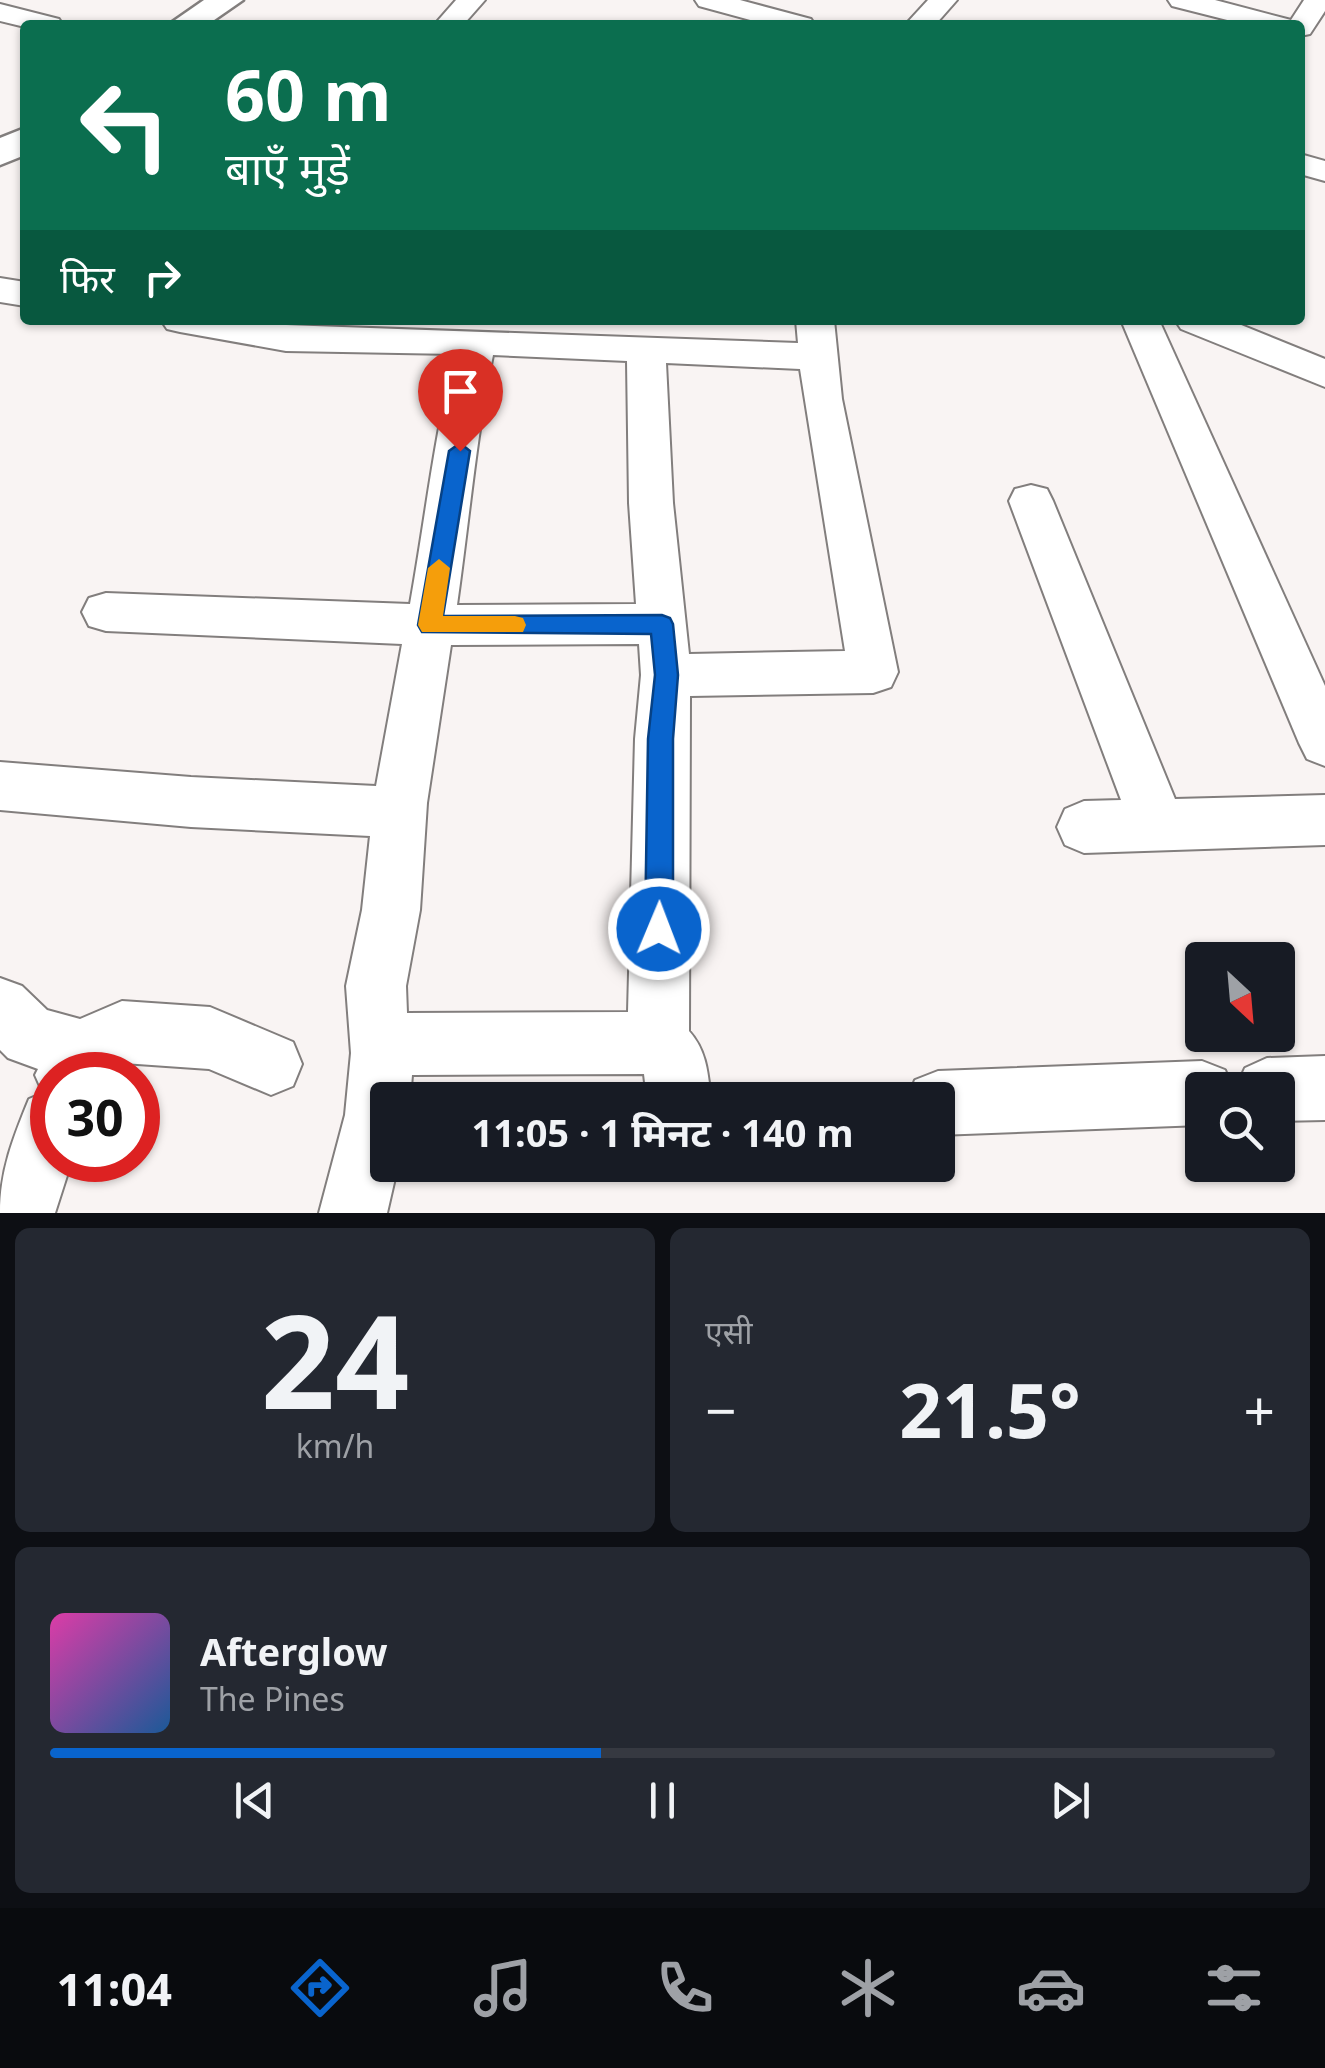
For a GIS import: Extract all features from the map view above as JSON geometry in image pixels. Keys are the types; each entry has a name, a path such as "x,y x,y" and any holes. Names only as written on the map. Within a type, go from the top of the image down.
{"highway":[{"path":"193,20 227,0"},
{"path":"228,20 262,0"}],"street":[{"path":"452,20 470,0"},
{"path":"709,0 765,20"},
{"path":"925,20 943,0"},
{"path":"1182,0 1260,20"},
{"path":"0,12 30,20"},
{"path":"1142,325 1325,743"},
{"path":"1206,325 1325,374"},
{"path":"106,612 430,625 872,672 822,398 818,338 646,349 286,338 250,326"},
{"path":"353,1213 377,1116 381,1044 376,1028 376,986 391,910 398,812 460,451 463,404 477,342"},
{"path":"646,349 651,503 664,649 658,1042 676,1064 678,1082"},
{"path":"1031,501 1158,825"},
{"path":"0,786 191,802 398,812"},
{"path":"1084,827 1325,820"},
{"path":"0,1008 30,1036 56,1052"},
{"path":"91,1052 122,1032 157,1034 210,1038 271,1064"},
{"path":"381,1044 658,1042"},
{"path":"1295,1089 1325,1088"},
{"path":"955,1102 1185,1093"},
{"path":"21,1213 32,1182"}],"slow traffic":[{"path":"439,568 430,625 515,625"}],"route":[{"path":"460,451 430,625 662,624 666,675 661,739 659,929"}]}
